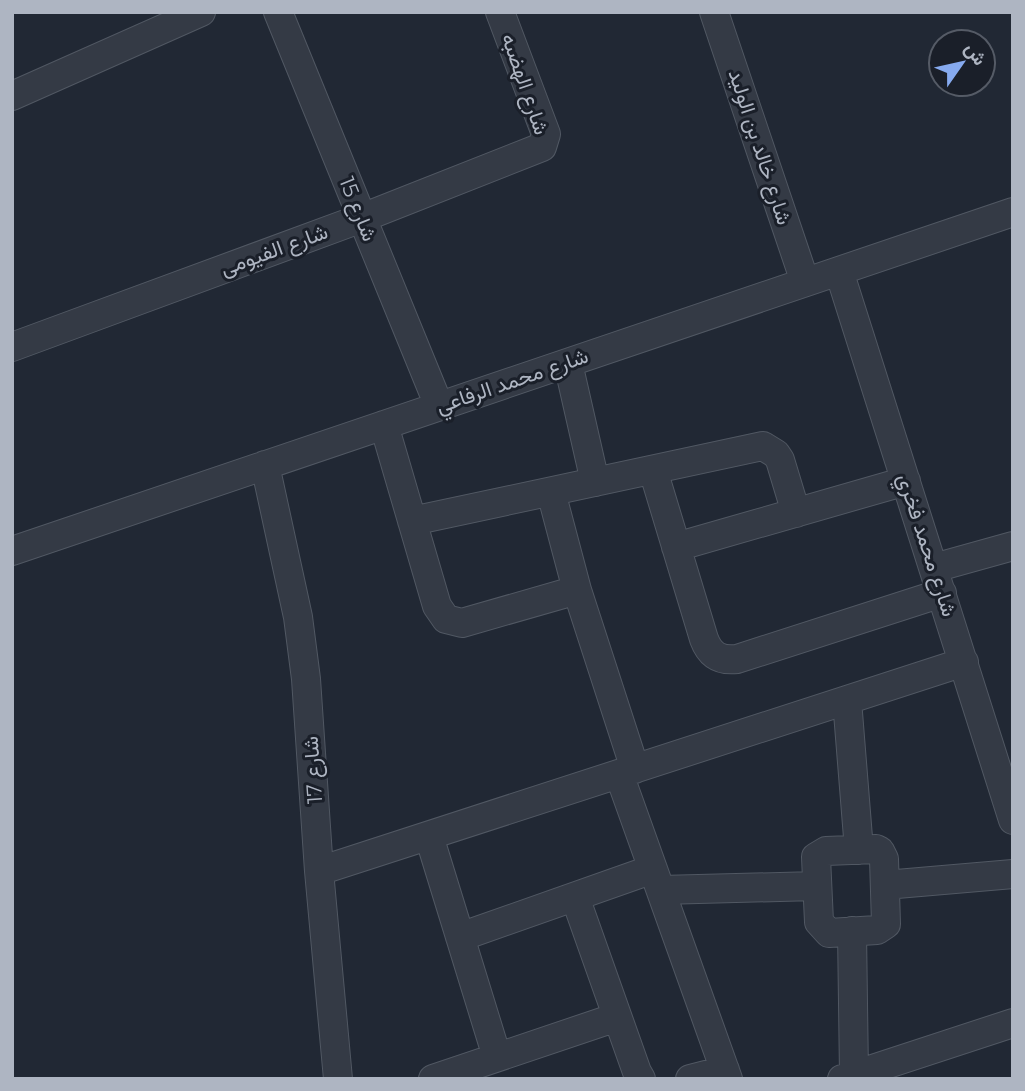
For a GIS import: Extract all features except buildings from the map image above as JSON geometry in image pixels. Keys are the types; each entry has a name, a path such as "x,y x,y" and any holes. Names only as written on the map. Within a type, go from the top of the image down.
{"street":[{"path":"12,96 201,12"},
{"name":"شارع 15","path":"278,12 439,406"},
{"name":"شارع الهضبه","path":"500,12 546,134 545,144 534,152"},
{"name":"شارع خالد بن الوليد","path":"714,12 805,282"},
{"name":"شارع الفيومى","path":"12,347 534,152"},
{"name":"شارع محمد الرفاعي","path":"12,551 1013,212"},
{"name":"شارع محمد فخري","path":"839,271 1013,820"},
{"path":"568,363 595,482"},
{"path":"384,425 437,606 446,619 462,623 577,590"},
{"path":"412,521 763,446 780,460 796,513"},
{"name":"شارع 17","path":"265,465 298,617 306,679 319,871 338,1079"},
{"path":"653,470 707,647 712,654 729,660 938,580 1013,546"},
{"path":"676,547 906,481"},
{"path":"551,492 657,880 727,1075 690,1079"},
{"path":"319,871 964,663"},
{"path":"847,701 859,850"},
{"path":"429,836 497,1058"},
{"path":"876,849 884,859 886,924 877,930 829,933 819,922 815,862 821,853 859,850 876,849"},
{"path":"886,885 1013,874"},
{"path":"460,937 575,897 657,880 816,886"},
{"path":"575,897 641,1079"},
{"path":"852,932 848,1077 1013,1023"},
{"path":"433,1079 617,1017"}]}
